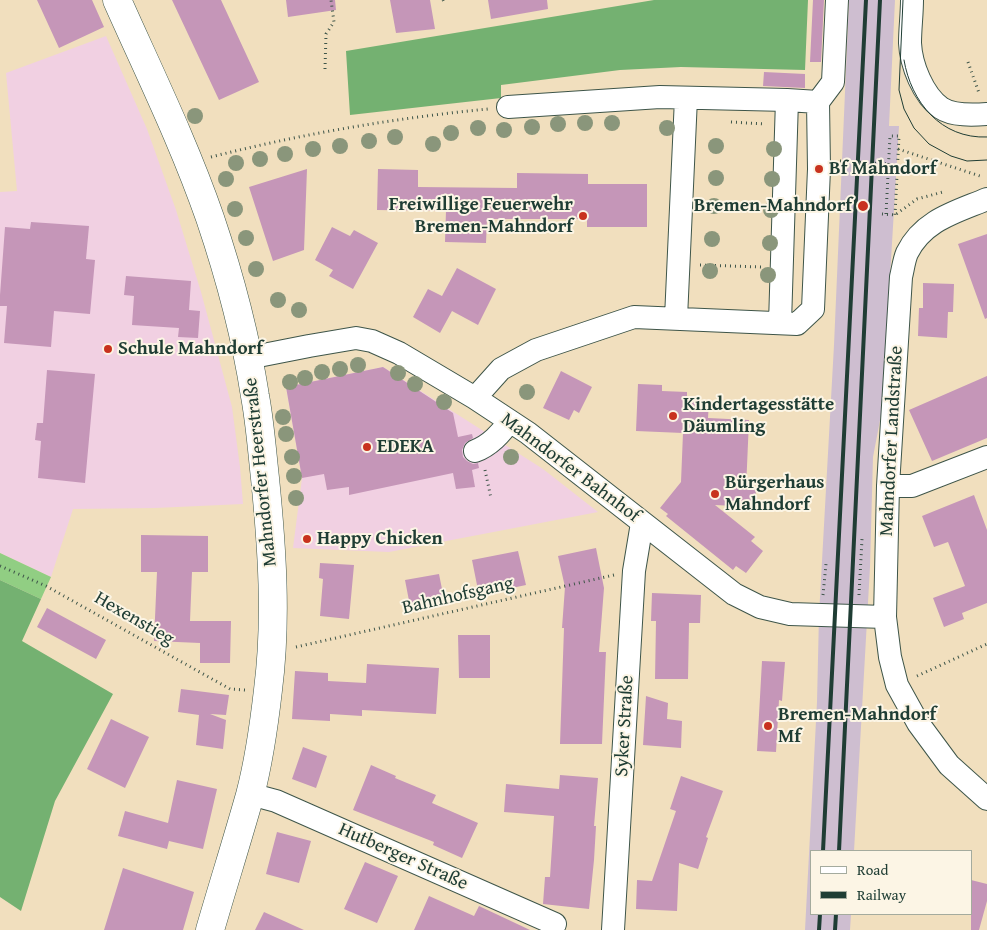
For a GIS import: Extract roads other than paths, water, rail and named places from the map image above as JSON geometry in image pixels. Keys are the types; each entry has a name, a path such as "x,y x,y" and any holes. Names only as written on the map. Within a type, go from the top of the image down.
{"main road":[{"name":"Mahndorfer Heerstraße","path":"117,0 189,161 211,220 240,321 248,358 256,400 269,514 274,612 268,690 250,794 210,930"}],"street":[{"path":"475,398 501,369 536,350 634,317 798,324 813,308 819,169 818,102 833,82 837,0"},
{"path":"912,0 910,42 912,58 916,72 926,92 942,108 957,113 987,114"},
{"path":"508,107 660,97 818,102"},
{"path":"676,318 686,98"},
{"path":"780,323 787,100"},
{"name":"Mahndorfer Landstraße","path":"987,199 939,218 918,236 907,254 901,276 888,486 886,617 890,657 897,685 918,723 950,765 987,799"},
{"name":"Mahndorfer Bahnhof","path":"248,358 356,338 372,341 399,353 509,420 543,444 734,594 760,607 790,614 886,617"},
{"path":"478,450 503,431 509,420"},
{"path":"888,486 912,486 987,457"},
{"name":"Syker Straße","path":"613,930 634,571 642,523"},
{"name":"Hutberger Straße","path":"250,794 276,801 555,924"}],"tram line":[{"path":"903,0 899,90 904,109 914,128 929,144 951,156 967,161 987,160"},
{"path":"904,60 913,90 931,115 942,125 956,132 971,136 987,137"}],"railway":[{"path":"823,850 866,0"},
{"path":"839,850 880,0"},
{"path":"819,930 820,915"},
{"path":"835,930 836,915"}],"place":[{"name":"Bf Mahndorf","path":"819,169"},
{"name":"Bremen-Mahndorf","path":"863,206"},
{"name":"Freiwillige Feuerwehr Bremen-Mahndorf","path":"583,216"},
{"name":"Schule Mahndorf","path":"108,349"},
{"name":"Kindertagesstätte Däumling","path":"673,416"},
{"name":"EDEKA","path":"367,447"},
{"name":"Bürgerhaus Mahndorf","path":"715,494"},
{"name":"Happy Chicken","path":"307,539"},
{"name":"Bremen-Mahndorf Mf","path":"768,726"}]}
